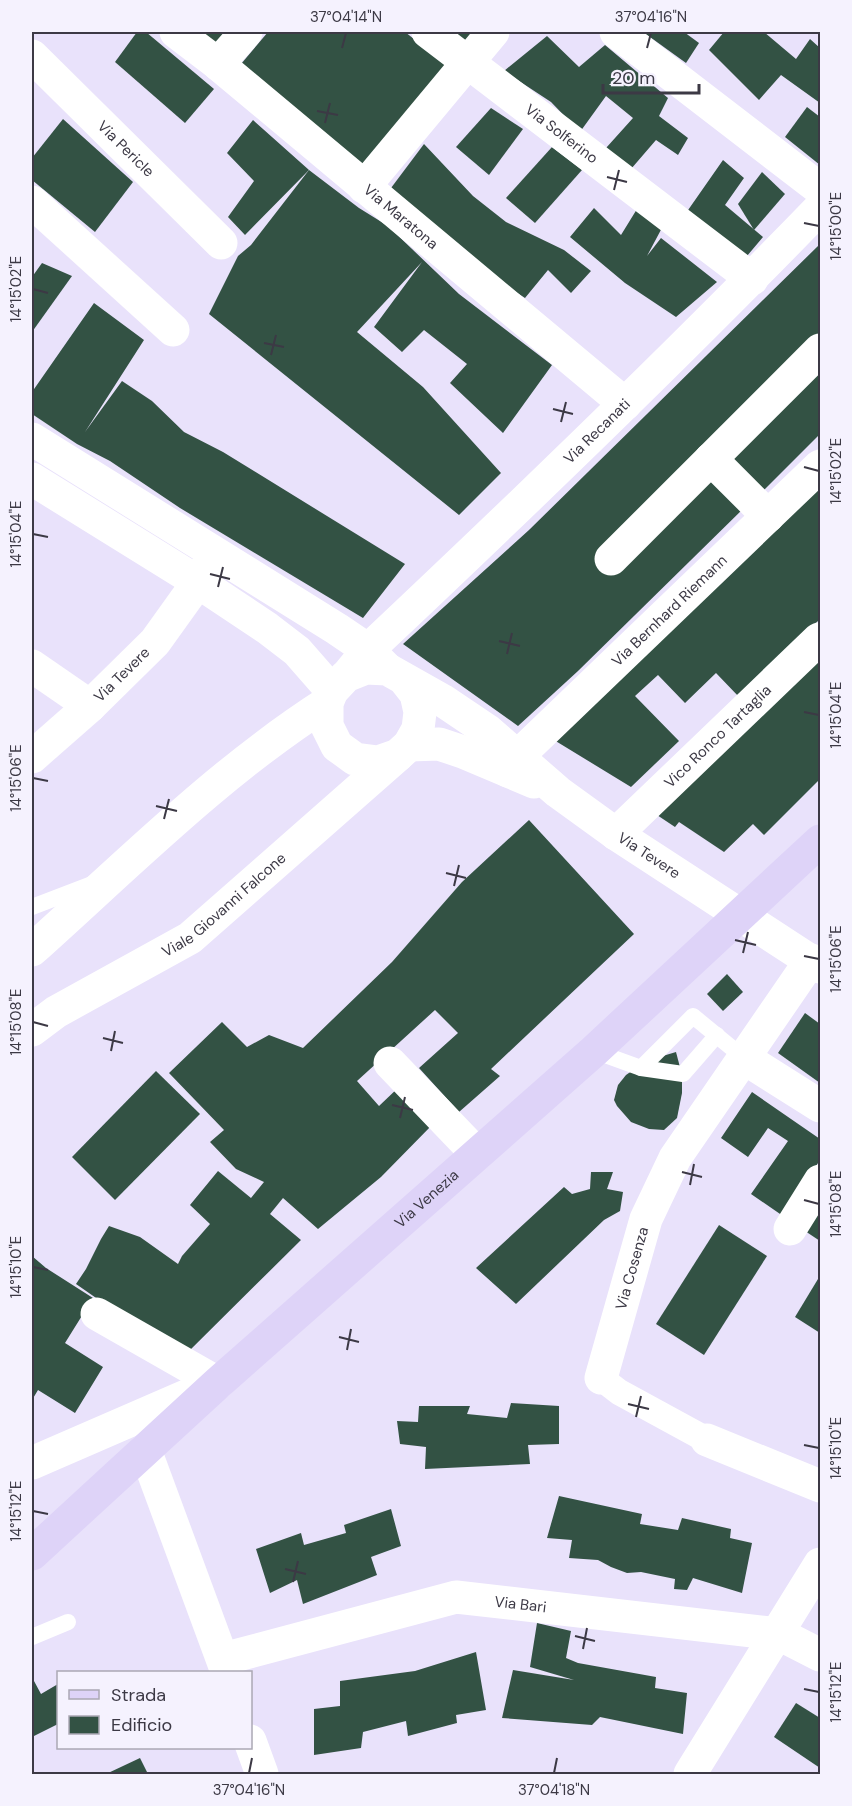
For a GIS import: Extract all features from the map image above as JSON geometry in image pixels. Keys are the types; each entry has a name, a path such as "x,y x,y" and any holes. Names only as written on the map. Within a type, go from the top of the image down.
{"main road":[{"name":"Via Venezia","path":"32,1554 218,1383 594,1051 820,841"}],"street":[{"name":"Via Maratona","path":"176,32 218,64 625,404"},
{"path":"218,64 246,32"},
{"name":"Via Solferino","path":"428,32 752,279"},
{"path":"364,187 493,32"},
{"path":"616,32 818,211"},
{"name":"Via Pericle","path":"32,56 221,243"},
{"path":"32,202 173,330"},
{"name":"Via Recanati","path":"387,666 625,404 818,211"},
{"path":"611,559 820,350"},
{"path":"32,439 216,553 387,666 416,694 420,712 418,729 404,750"},
{"path":"711,459 768,516"},
{"name":"Via Bernhard Riemann","path":"513,763 820,466"},
{"path":"32,479 198,582 267,628 297,651 335,690"},
{"name":"Via Tevere","path":"32,757 90,706 155,642 216,553"},
{"name":"Vico Ronco Tartaglia","path":"616,834 819,639"},
{"path":"32,666 90,706"},
{"path":"32,950 234,769 366,668 387,666"},
{"name":"Via Tevere","path":"387,666 479,725 513,763 616,834 741,915 817,959"},
{"path":"335,690 327,726 337,746 355,759 378,762 404,750 439,744 513,763"},
{"name":"Viale Giovanni Falcone","path":"32,1030 56,1012 190,938 404,750"},
{"name":"Via Cosenza","path":"817,959 744,1058 675,1158 646,1219 601,1378 620,1392 707,1440 820,1486"},
{"path":"744,1058 820,1107"},
{"path":"390,1063 477,1154"},
{"path":"790,1229 820,1181"},
{"path":"97,1314 218,1383"},
{"path":"32,1463 218,1383"},
{"path":"144,1450 225,1666"},
{"path":"690,1774 779,1634 820,1564"},
{"name":"Via Bari","path":"225,1666 456,1597 779,1634 820,1655"},
{"path":"252,1746 262,1774"}],"lane":[{"path":"32,907 116,875"},
{"path":"641,1068 693,1016 744,1058"},
{"path":"594,1051 641,1068 682,1074 717,1035"},
{"path":"32,1637 68,1622"}],"building":[{"path":"137,32 146,32 214,89 185,123 115,62"},
{"path":"201,32 240,32 224,51"},
{"path":"268,32 405,32 450,67 363,165 241,64"},
{"path":"449,32 477,32 466,45"},
{"path":"643,32 684,32 699,43 686,63"},
{"path":"724,32 764,32 796,59 810,39 820,48 820,103 781,75 759,100 709,50"},
{"path":"547,36 579,67 605,45 668,98 659,116 688,138 678,155 656,140 631,169 606,148 633,118 606,96 580,132 551,102 504,71"},
{"path":"807,107 820,117 820,165 785,137"},
{"path":"491,108 523,129 489,175 456,147"},
{"path":"63,119 133,182 95,232 32,180 32,158"},
{"path":"253,120 309,170 245,235 228,217 254,181 227,153"},
{"path":"424,144 473,196 506,222 564,250 591,271 571,293 548,270 525,298 500,282 388,192"},
{"path":"552,147 582,170 535,223 506,198"},
{"path":"723,160 744,178 725,205 763,237 747,256 686,213"},
{"path":"309,170 359,208 388,226 459,294 552,365 503,433 450,383 467,364 424,330 402,352 374,327 422,262 357,332 423,387 501,473 459,515 209,314 238,256 251,245"},
{"path":"762,172 785,194 754,230 738,204"},
{"path":"594,208 621,235 637,209 663,226 647,256 661,238 717,282 676,317 625,283 570,237"},
{"path":"818,246 820,248 820,333 608,542 712,471 746,506 578,671 518,726 403,644 529,530"},
{"path":"42,263 72,276 32,332 32,277"},
{"path":"94,303 144,340 85,432 122,381 152,401 184,432 223,452 405,564 363,618 180,508 110,461 77,444 32,414 32,392"},
{"path":"820,363 820,434 757,497 722,460"},
{"path":"820,485 820,619 740,698 716,673 685,703 658,675 635,696 679,741 631,787 554,740"},
{"path":"820,651 820,779 764,835 753,824 724,852 679,822 675,827 654,813"},
{"path":"529,820 634,934 491,1069 500,1076 459,1112 419,1068 458,1033 435,1010 357,1081 379,1106 400,1086 434,1123 381,1177 318,1229 283,1198 270,1214 301,1240 185,1355 135,1325 76,1284 109,1226 140,1237 178,1264 182,1256 210,1224 190,1205 218,1171 251,1198 264,1182 236,1169 210,1142 224,1130 169,1073 222,1022 247,1047 269,1035 303,1048 392,962 462,882"},
{"path":"727,974 743,992 723,1011 707,994"},
{"path":"805,1013 820,1024 820,1083 778,1053"},
{"path":"676,1052 682,1075 682,1093 677,1118 664,1130 649,1129 631,1122 614,1100 618,1085 626,1075 646,1061"},
{"path":"156,1071 200,1114 115,1200 72,1157"},
{"path":"752,1092 820,1139 820,1160 783,1216 751,1194 788,1141 768,1128 748,1157 721,1138"},
{"path":"591,1172 613,1172 607,1189 623,1192 620,1211 604,1220 516,1304 476,1268 564,1187 572,1194 590,1189"},
{"path":"820,1207 820,1241 805,1231"},
{"path":"719,1225 767,1256 704,1355 656,1324"},
{"path":"32,1256 46,1268 93,1298 65,1343 103,1367 75,1413 38,1390 32,1400"},
{"path":"818,1279 820,1281 820,1333 795,1317"},
{"path":"511,1403 559,1406 559,1444 528,1445 530,1464 425,1469 426,1447 400,1444 397,1421 418,1422 419,1406 470,1406 467,1414 507,1418"},
{"path":"559,1496 642,1514 640,1524 678,1530 682,1518 731,1529 730,1538 752,1543 742,1593 693,1578 687,1590 674,1589 675,1579 641,1572 627,1573 598,1560 569,1558 572,1540 547,1538"},
{"path":"391,1509 401,1546 371,1557 377,1575 303,1604 297,1580 270,1593 256,1549 301,1533 304,1545 346,1533 344,1525"},
{"path":"537,1623 571,1631 566,1658 578,1663 656,1677 655,1688 687,1693 683,1734 600,1717 592,1725 502,1718 513,1670 574,1680 530,1667"},
{"path":"476,1652 486,1710 456,1715 457,1723 408,1736 406,1721 363,1732 361,1748 314,1755 314,1709 340,1706 340,1681 415,1671"},
{"path":"34,1681 41,1694 57,1685 57,1724 32,1737 32,1682"},
{"path":"796,1703 820,1718 820,1768 774,1737"},
{"path":"140,1758 148,1774 106,1774"}]}
